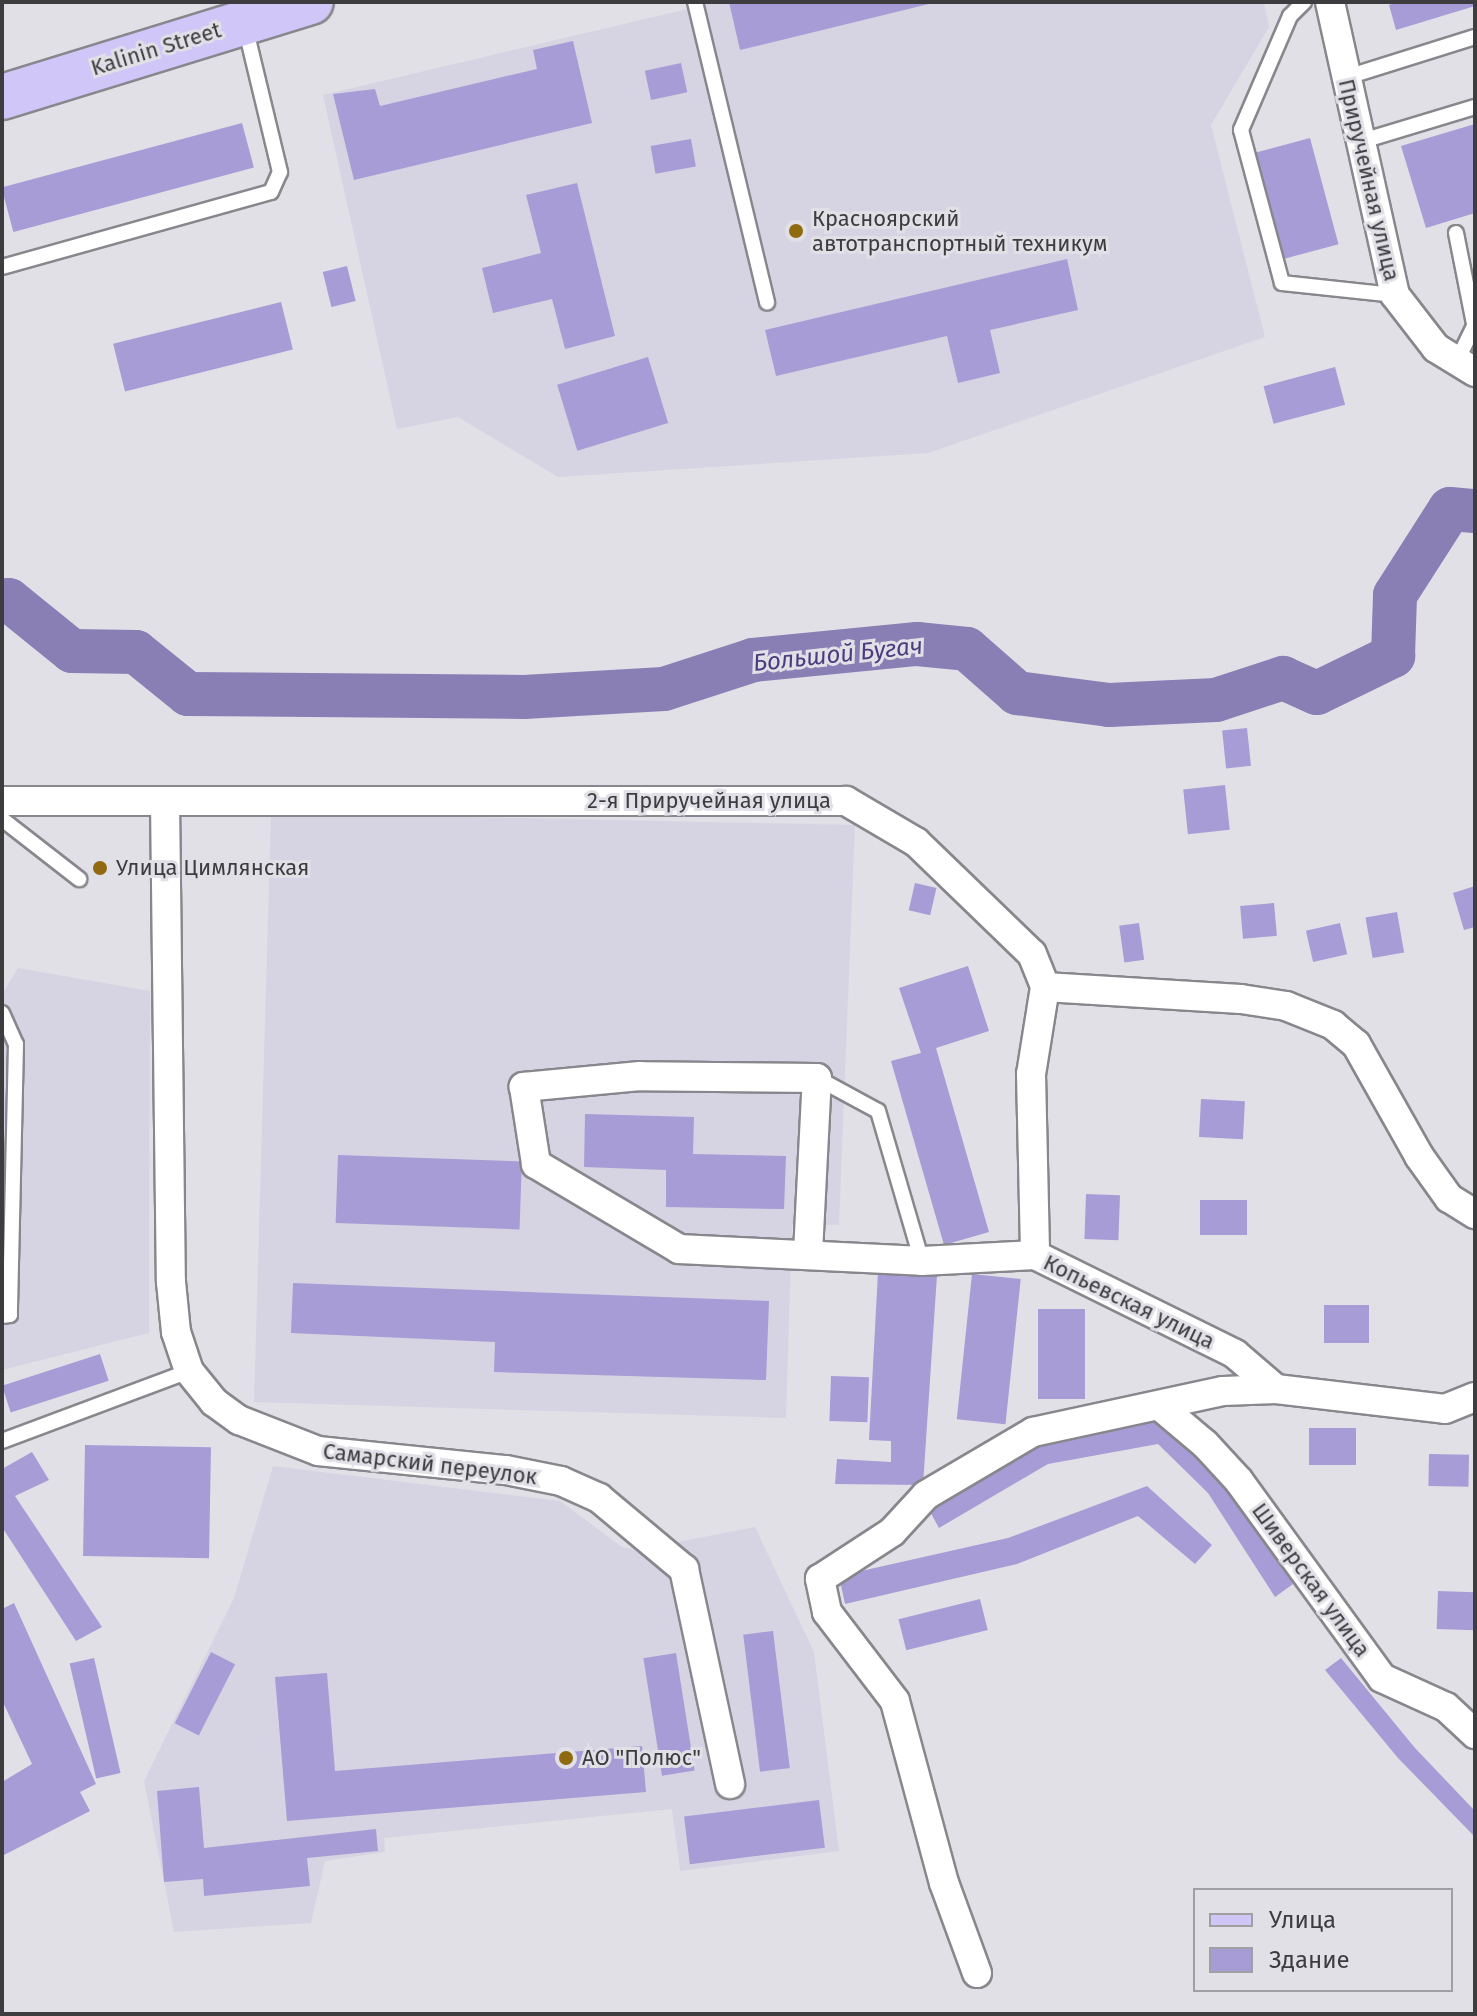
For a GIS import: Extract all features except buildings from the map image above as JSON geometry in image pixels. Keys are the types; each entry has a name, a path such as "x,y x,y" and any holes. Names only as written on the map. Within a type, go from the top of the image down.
{"main road":[{"name":"Kalinin Street","path":"2,97 241,12 311,2"}],"street":[{"name":"Приручейная улица","path":"1330,2 1344,78 1395,295 1436,348 1465,367"},
{"name":"2-я Приручейная улица","path":"2,801 846,801 916,842 1032,954 1045,987"},
{"name":"Самарский переулок","path":"165,801 171,1282 176,1332 189,1371 214,1402 239,1420 318,1451 506,1470 561,1481 599,1498 684,1569 730,1784"},
{"path":"1045,987 1241,999 1286,1006 1333,1025 1356,1044 1419,1156 1449,1198 1475,1214"},
{"name":"Копьевская улица","path":"1045,987 1031,1074 1035,1255 1235,1354 1276,1389"},
{"path":"808,1253 817,1078 640,1076 524,1087 536,1164 628,1223 679,1249 922,1261 1035,1255"},
{"path":"977,1973 944,1883 895,1701 827,1612 820,1579 892,1532 926,1495 1033,1432 1161,1407 1223,1391 1276,1389 1445,1409 1475,1397"},
{"name":"Шиверская улица","path":"1161,1407 1205,1444 1239,1481 1382,1678 1446,1707 1475,1734"}],"lane":[{"path":"695,2 767,303"},
{"path":"1304,2 1290,16 1241,130 1282,283 1395,295"},
{"path":"2,267 271,192 280,172 241,12"},
{"path":"1344,78 1475,37"},
{"path":"1359,142 1475,107"},
{"path":"1456,233 1474,324 1465,367"},
{"path":"2,819 79,879"},
{"path":"2,1013 16,1044 10,1315 2,1316"},
{"path":"817,1078 878,1111 922,1261"},
{"path":"2,1441 189,1371"}],"shaded area":[{"name":"Красноярский автотранспортный техникум","path":"717,2 1264,2 1269,27 1211,125 1265,337 928,453 558,477 458,417 397,429 323,95"},
{"path":"271,813 855,825 839,1225 792,1224 786,1418 254,1402"},
{"path":"18,968 150,991 149,1333 2,1370 2,995"},
{"name":"АО \"Полюс\"","path":"273,1466 560,1501 622,1547 636,1550 755,1527 814,1652 839,1851 680,1871 672,1809 384,1838 385,1852 325,1861 311,1923 174,1932 144,1781 234,1598"}],"waterway":[{"name":"Большой Бугач","path":"2,602 9,600 72,651 136,652 188,694 524,697 664,689 753,660 917,644 967,649 1017,693 1109,705 1216,700 1283,678 1317,693 1393,656 1395,595 1450,509 1475,511"}],"place":[{"name":"Красноярский автотранспортный техникум","path":"796,231"},
{"name":"Улица Цимлянская","path":"100,868"},
{"name":"АО \"Полюс\"","path":"566,1758"}]}
